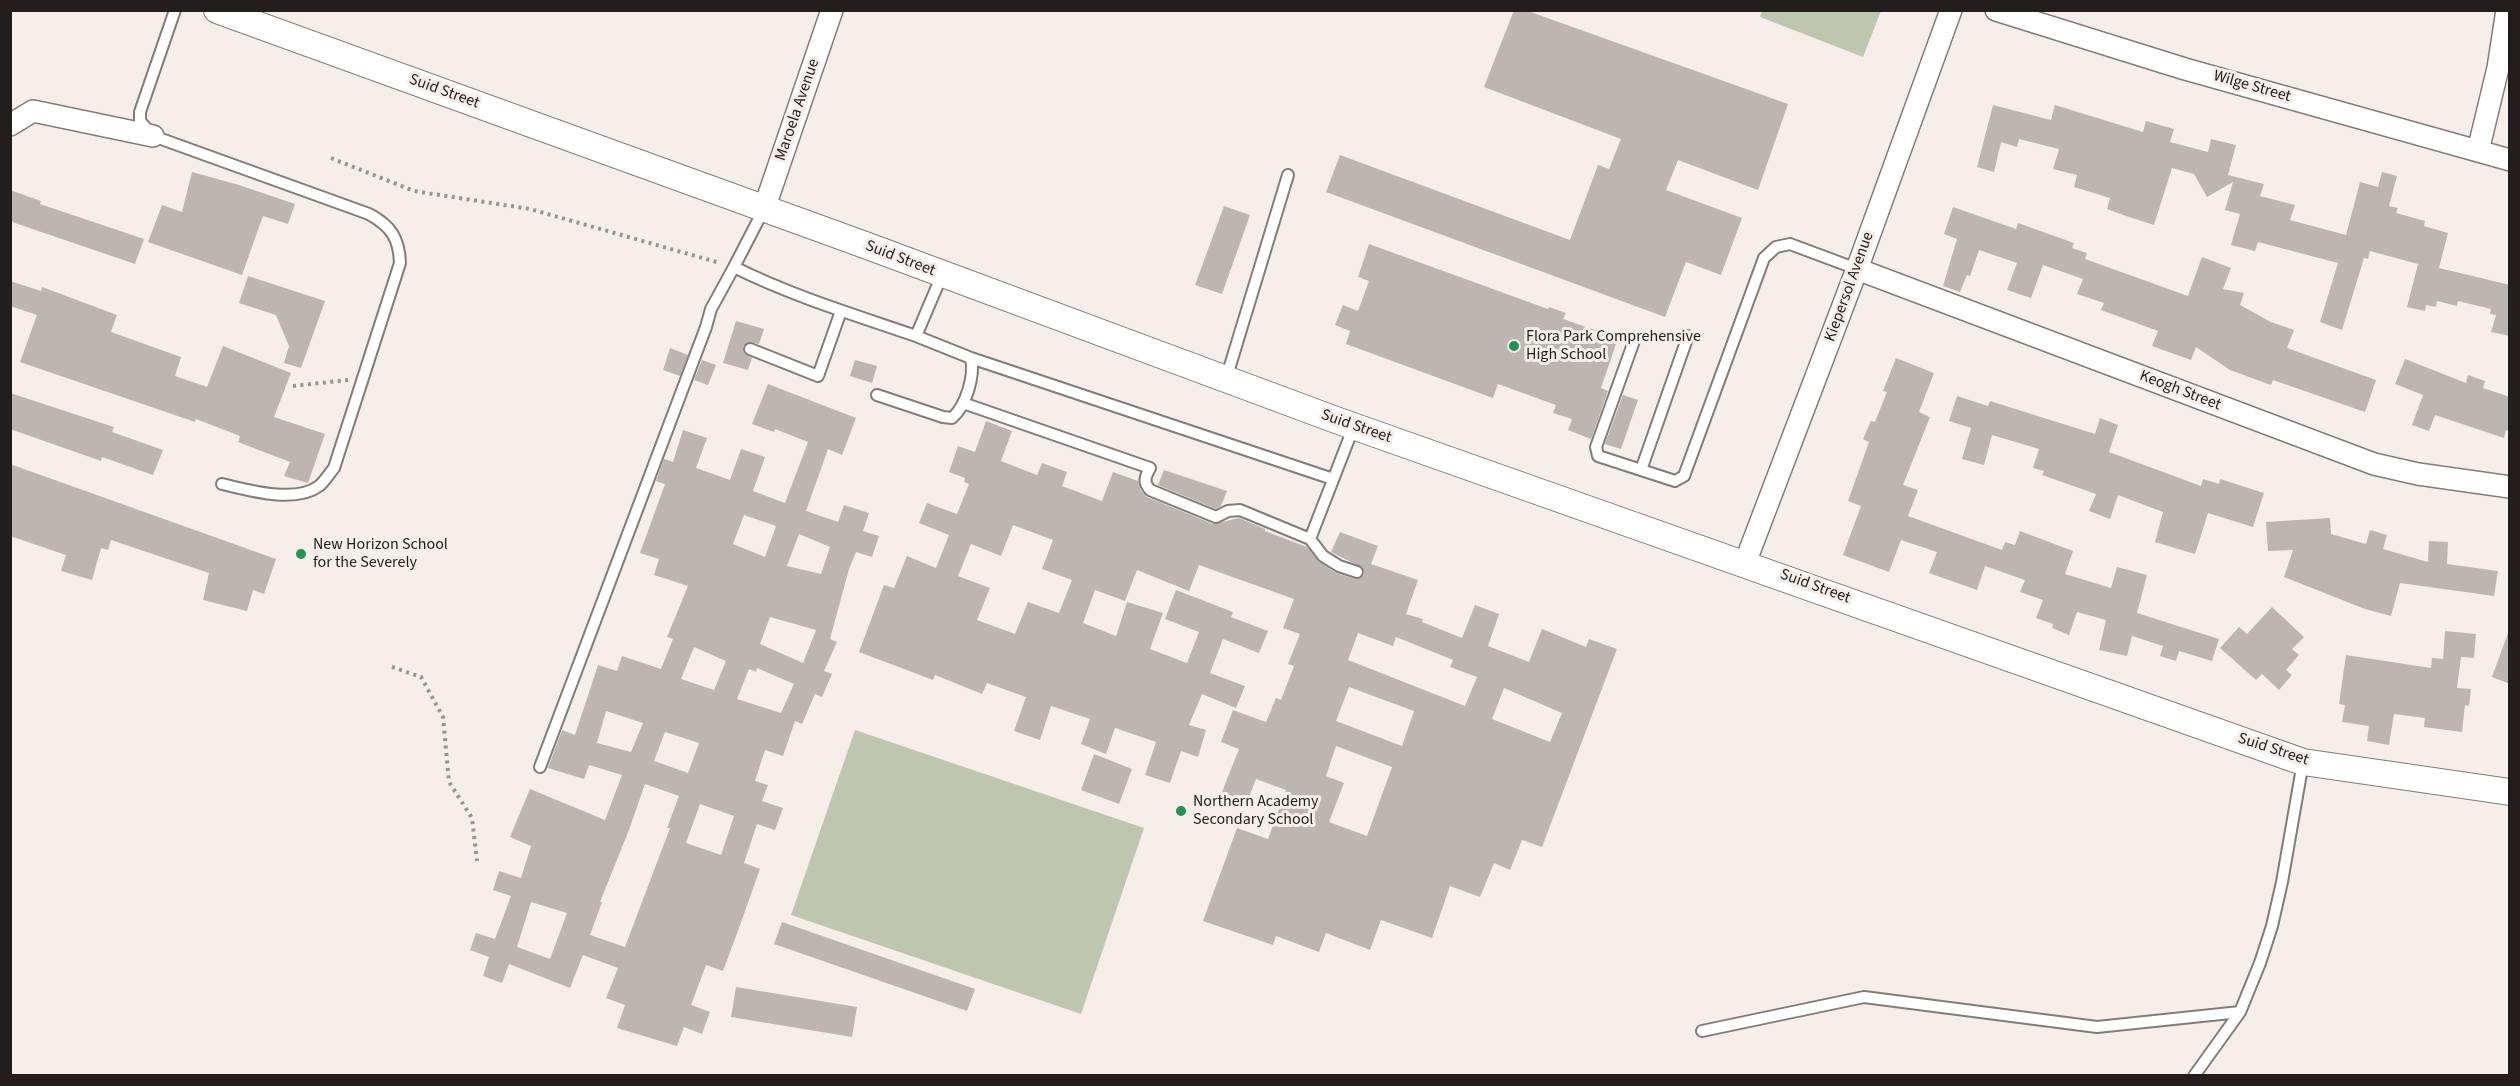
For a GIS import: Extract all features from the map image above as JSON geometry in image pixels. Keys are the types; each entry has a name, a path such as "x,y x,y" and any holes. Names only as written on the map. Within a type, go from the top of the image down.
{"street":[{"name":"Suid Street","path":"217,10 1354,426 2303,762 2510,792"},
{"name":"Maroela Avenue","path":"764,209 832,10"},
{"name":"Kiepersol Avenue","path":"1745,563 1857,269 1951,10"},
{"name":"Wilge Street","path":"1996,10 2185,69 2510,160"},
{"path":"2478,151 2498,68 2508,10"},
{"path":"10,125 33,111 153,136"},
{"name":"Keogh Street","path":"1857,269 2373,464 2418,474 2510,487"}],"lane":[{"path":"175,10 140,112 140,121 153,136 369,214 382,221 393,232 399,246 400,263 334,468 318,487 295,494 267,494 222,484"},
{"path":"1226,379 1288,176"},
{"path":"540,767 711,309 764,209"},
{"path":"1634,341 1596,447 1598,456 1675,481 1684,476 1764,258 1776,247 1790,244 1857,269"},
{"path":"734,267 758,279 971,358 1333,479"},
{"path":"916,336 942,275"},
{"path":"750,349 818,376 842,311"},
{"path":"1641,470 1688,336"},
{"path":"877,395 952,418 960,411 963,403 973,369 971,358"},
{"path":"963,403 1150,468 1145,476 1145,485 1150,490 1216,517 1228,511 1240,510 1310,539 1323,556 1339,566 1357,572"},
{"path":"1310,539 1354,426"},
{"path":"2194,1076 2240,1012 2272,926 2303,762"},
{"path":"1702,1031 1864,997 2097,1027 2240,1012"}],"path":[{"path":"331,158 414,191 530,209 734,267"},
{"path":"293,386 363,379"},
{"path":"392,667 421,677 443,717 449,782 472,818 477,861"}],"green space":[{"path":"1762,10 1881,11 1863,57 1760,17"},
{"path":"855,730 1144,828 1081,1014 791,915"}],"building":[{"path":"1514,10 1525,10 1788,104 1758,190 1678,160 1666,190 1742,218 1721,275 1686,262 1665,317 1326,192 1340,155 1570,240 1598,165 1609,169 1621,139 1484,87"},
{"path":"1993,105 2051,120 2055,105 2143,132 2146,121 2174,129 2170,142 2208,152 2211,139 2236,145 2228,175 2264,184 2260,196 2295,205 2290,220 2346,235 2360,182 2378,187 2382,172 2397,176 2389,206 2398,208 2396,213 2425,221 2424,226 2448,233 2439,268 2510,285 2510,336 2491,332 2496,315 2490,314 2491,309 2458,301 2457,306 2437,301 2436,307 2426,305 2425,311 2407,307 2418,264 2370,251 2368,259 2364,258 2342,330 2320,322 2338,263 2258,242 2255,251 2231,245 2240,214 2225,210 2233,182 2207,197 2194,174 2172,168 2154,225 2107,209 2110,198 2074,187 2077,175 2053,169 2059,149 2019,139 2017,147 2001,142 1994,172 1977,167"},
{"path":"192,172 295,204 288,224 263,216 242,275 148,242 162,205 182,212"},
{"path":"10,190 41,201 40,204 144,239 135,264 15,223 10,220"},
{"path":"1224,206 1250,215 1222,294 1195,285"},
{"path":"1953,207 2016,229 2018,223 2074,243 2072,248 2087,253 2085,259 2188,296 2202,257 2231,268 2223,289 2244,293 2240,305 2271,322 2294,330 2287,348 2376,380 2365,412 2273,380 2271,385 2230,370 2196,347 2191,360 2152,346 2158,331 2101,310 2104,303 2077,294 2083,279 2043,265 2031,298 2007,290 2017,263 1979,250 1970,276 1967,275 1960,292 1943,286 1957,239 1944,234"},
{"path":"1369,244 1548,309 1549,307 1566,313 1563,319 1618,338 1601,388 1608,391 1591,439 1568,430 1572,419 1553,413 1556,405 1498,384 1493,398 1346,344 1350,331 1335,325 1343,305 1358,311 1369,281 1358,277"},
{"path":"248,276 325,301 301,368 284,363 289,346 276,315 239,303"},
{"path":"10,281 41,291 42,287 117,315 111,332 181,357 175,376 207,387 223,346 291,373 274,417 325,434 308,483 284,476 290,462 238,442 240,436 196,419 195,422 20,362 37,315 10,306"},
{"path":"736,321 764,329 759,344 750,342 743,346 744,353 752,358 748,370 723,363"},
{"path":"670,348 688,355 680,376 663,370"},
{"path":"1896,358 1934,373 1919,412 1930,417 1903,485 1918,490 1908,516 2002,550 2005,542 2015,545 2020,531 2073,551 2065,574 2111,588 2117,567 2147,575 2137,613 2219,639 2212,661 2179,651 2176,661 2160,656 2163,646 2132,636 2127,656 2099,650 2106,620 2077,612 2069,635 2052,628 2053,624 2036,618 2043,600 2020,592 2025,580 1985,566 1977,590 1929,573 1937,552 1901,540 1889,572 1843,555 1861,506 1848,501 1869,442 1863,439 1871,421 1875,422 1887,392 1883,391"},
{"path":"2405,359 2466,383 2468,375 2485,381 2483,388 2510,397 2510,431 2506,430 2504,438 2435,415 2429,431 2412,425 2423,395 2395,384"},
{"path":"702,360 716,365 708,385 694,380"},
{"path":"855,360 877,366 872,383 850,376"},
{"path":"768,384 856,418 842,455 828,449 806,511 838,522 844,505 869,513 863,531 879,536 872,557 856,552 849,569 830,639 837,642 824,671 832,674 822,697 815,694 802,724 795,721 783,756 765,750 755,781 768,785 762,801 783,808 775,830 757,824 744,863 760,869 739,928 723,971 706,965 691,1005 710,1012 702,1034 684,1027 677,1046 617,1028 625,1005 606,998 618,968 583,955 570,988 509,964 502,983 483,976 489,957 470,950 476,933 495,939 511,896 493,890 499,871 521,878 531,846 510,837 530,789 605,820 622,775 589,765 584,779 548,768 562,730 575,735 598,665 617,671 622,656 661,669 673,639 667,637 688,586 654,575 659,559 640,553 665,484 656,481 664,459 673,462 683,430 707,438 696,468 730,480 741,449 765,457 753,491 785,503 808,442 775,429 774,432 752,424","holes":["744,515 776,526 765,557 733,544","799,534 830,547 821,574 787,566","770,617 816,630 803,663 760,644","694,647 726,661 714,690 681,679","757,668 794,684 781,713 737,699 749,669 756,672","606,711 643,723 631,752 597,743","665,732 699,743 688,773 654,761","645,784 679,796 667,828 670,828 625,947 590,935 602,902 600,902","700,804 734,816 721,855 686,843","531,902 567,913 550,959 517,947"]},
{"path":"10,393 114,427 112,432 163,450 153,475 102,457 101,461 10,429"},
{"path":"1623,395 1638,400 1621,449 1605,444"},
{"path":"1957,396 1988,406 1990,401 2095,434 2100,418 2118,425 2109,452 2201,486 2203,479 2219,484 2220,479 2264,493 2253,527 2208,513 2195,554 2155,542 2163,512 2118,495 2110,519 2089,511 2096,494 2042,475 2044,471 2033,468 2039,449 1992,435 1984,465 1962,459 1971,428 1949,421"},
{"path":"986,421 1012,431 1001,461 1037,475 1042,463 1067,472 1062,486 1102,501 1113,472 1138,481 1141,491 1147,497 1213,524 1239,518 1307,547 1319,562 1336,573 1355,579 1364,575 1363,568 1331,552 1340,532 1378,546 1371,564 1418,580 1406,614 1423,619 1422,622 1462,638 1475,605 1499,614 1488,646 1529,662 1542,629 1586,647 1589,639 1617,649 1542,847 1522,840 1510,870 1494,863 1480,897 1450,886 1432,938 1381,920 1370,950 1326,933 1319,952 1276,936 1273,945 1203,921 1237,828 1268,839 1286,790 1256,779 1247,802 1222,792 1239,749 1221,742 1233,710 1266,722 1276,698 1281,700 1294,666 1288,664 1300,634 1283,628 1294,599 1199,565 1189,591 1137,570 1125,601 1095,590 1083,623 1116,636 1127,602 1163,613 1150,649 1187,663 1199,632 1165,619 1176,590 1233,612 1231,617 1268,631 1259,653 1223,639 1210,673 1245,686 1236,708 1202,694 1189,725 1206,730 1198,757 1181,751 1170,783 1145,775 1156,742 1115,728 1106,754 1081,744 1090,719 1051,706 1040,740 1014,731 1026,697 987,683 982,694 935,675 933,680 859,652 884,585 894,588 907,556 936,568 949,535 919,523 927,503 957,514 969,484 964,482 965,478 949,472 958,446 975,452","holes":["1013,525 1053,540 1042,569 1072,580 1059,613 1028,602 1015,634 977,620 990,588 958,576 971,544 1001,556","1358,633 1393,646 1396,637 1453,660 1450,667 1477,677 1465,706 1348,660","1349,687 1414,711 1402,746 1336,721","1504,688 1562,713 1550,742 1492,719","1336,746 1392,767 1367,836 1329,822 1344,783 1326,776"]},
{"path":"10,464 276,559 264,594 253,590 247,611 203,600 209,573 111,540 108,550 101,548 92,580 61,571 66,555 10,536"},
{"path":"1164,470 1227,491 1221,506 1216,509 1158,485"},
{"path":"2330,518 2331,534 2366,544 2370,530 2387,535 2383,549 2428,562 2429,541 2448,542 2447,564 2498,571 2494,596 2400,583 2391,616 2365,609 2284,577 2293,550 2268,551 2266,522"},
{"path":"2272,607 2304,637 2292,649 2299,655 2286,670 2292,675 2279,690 2262,674 2256,680 2220,648 2239,627 2247,634"},
{"path":"2445,631 2476,634 2474,658 2461,657 2457,688 2471,689 2469,706 2465,705 2462,732 2424,727 2425,718 2394,714 2389,745 2367,741 2369,726 2342,722 2345,705 2339,704 2346,655 2431,668 2432,658 2443,659"},
{"path":"2508,633 2510,634 2510,684 2492,677"},
{"path":"1094,754 1132,769 1119,804 1081,790"},
{"path":"782,922 975,989 967,1011 774,944"},
{"path":"736,987 857,1007 852,1037 731,1017"}],"place":[{"name":"Flora Park Comprehensive High School","path":"1514,346"},
{"name":"New Horizon School for the Severely","path":"301,554"},
{"name":"Northern Academy Secondary School","path":"1181,811"}]}
